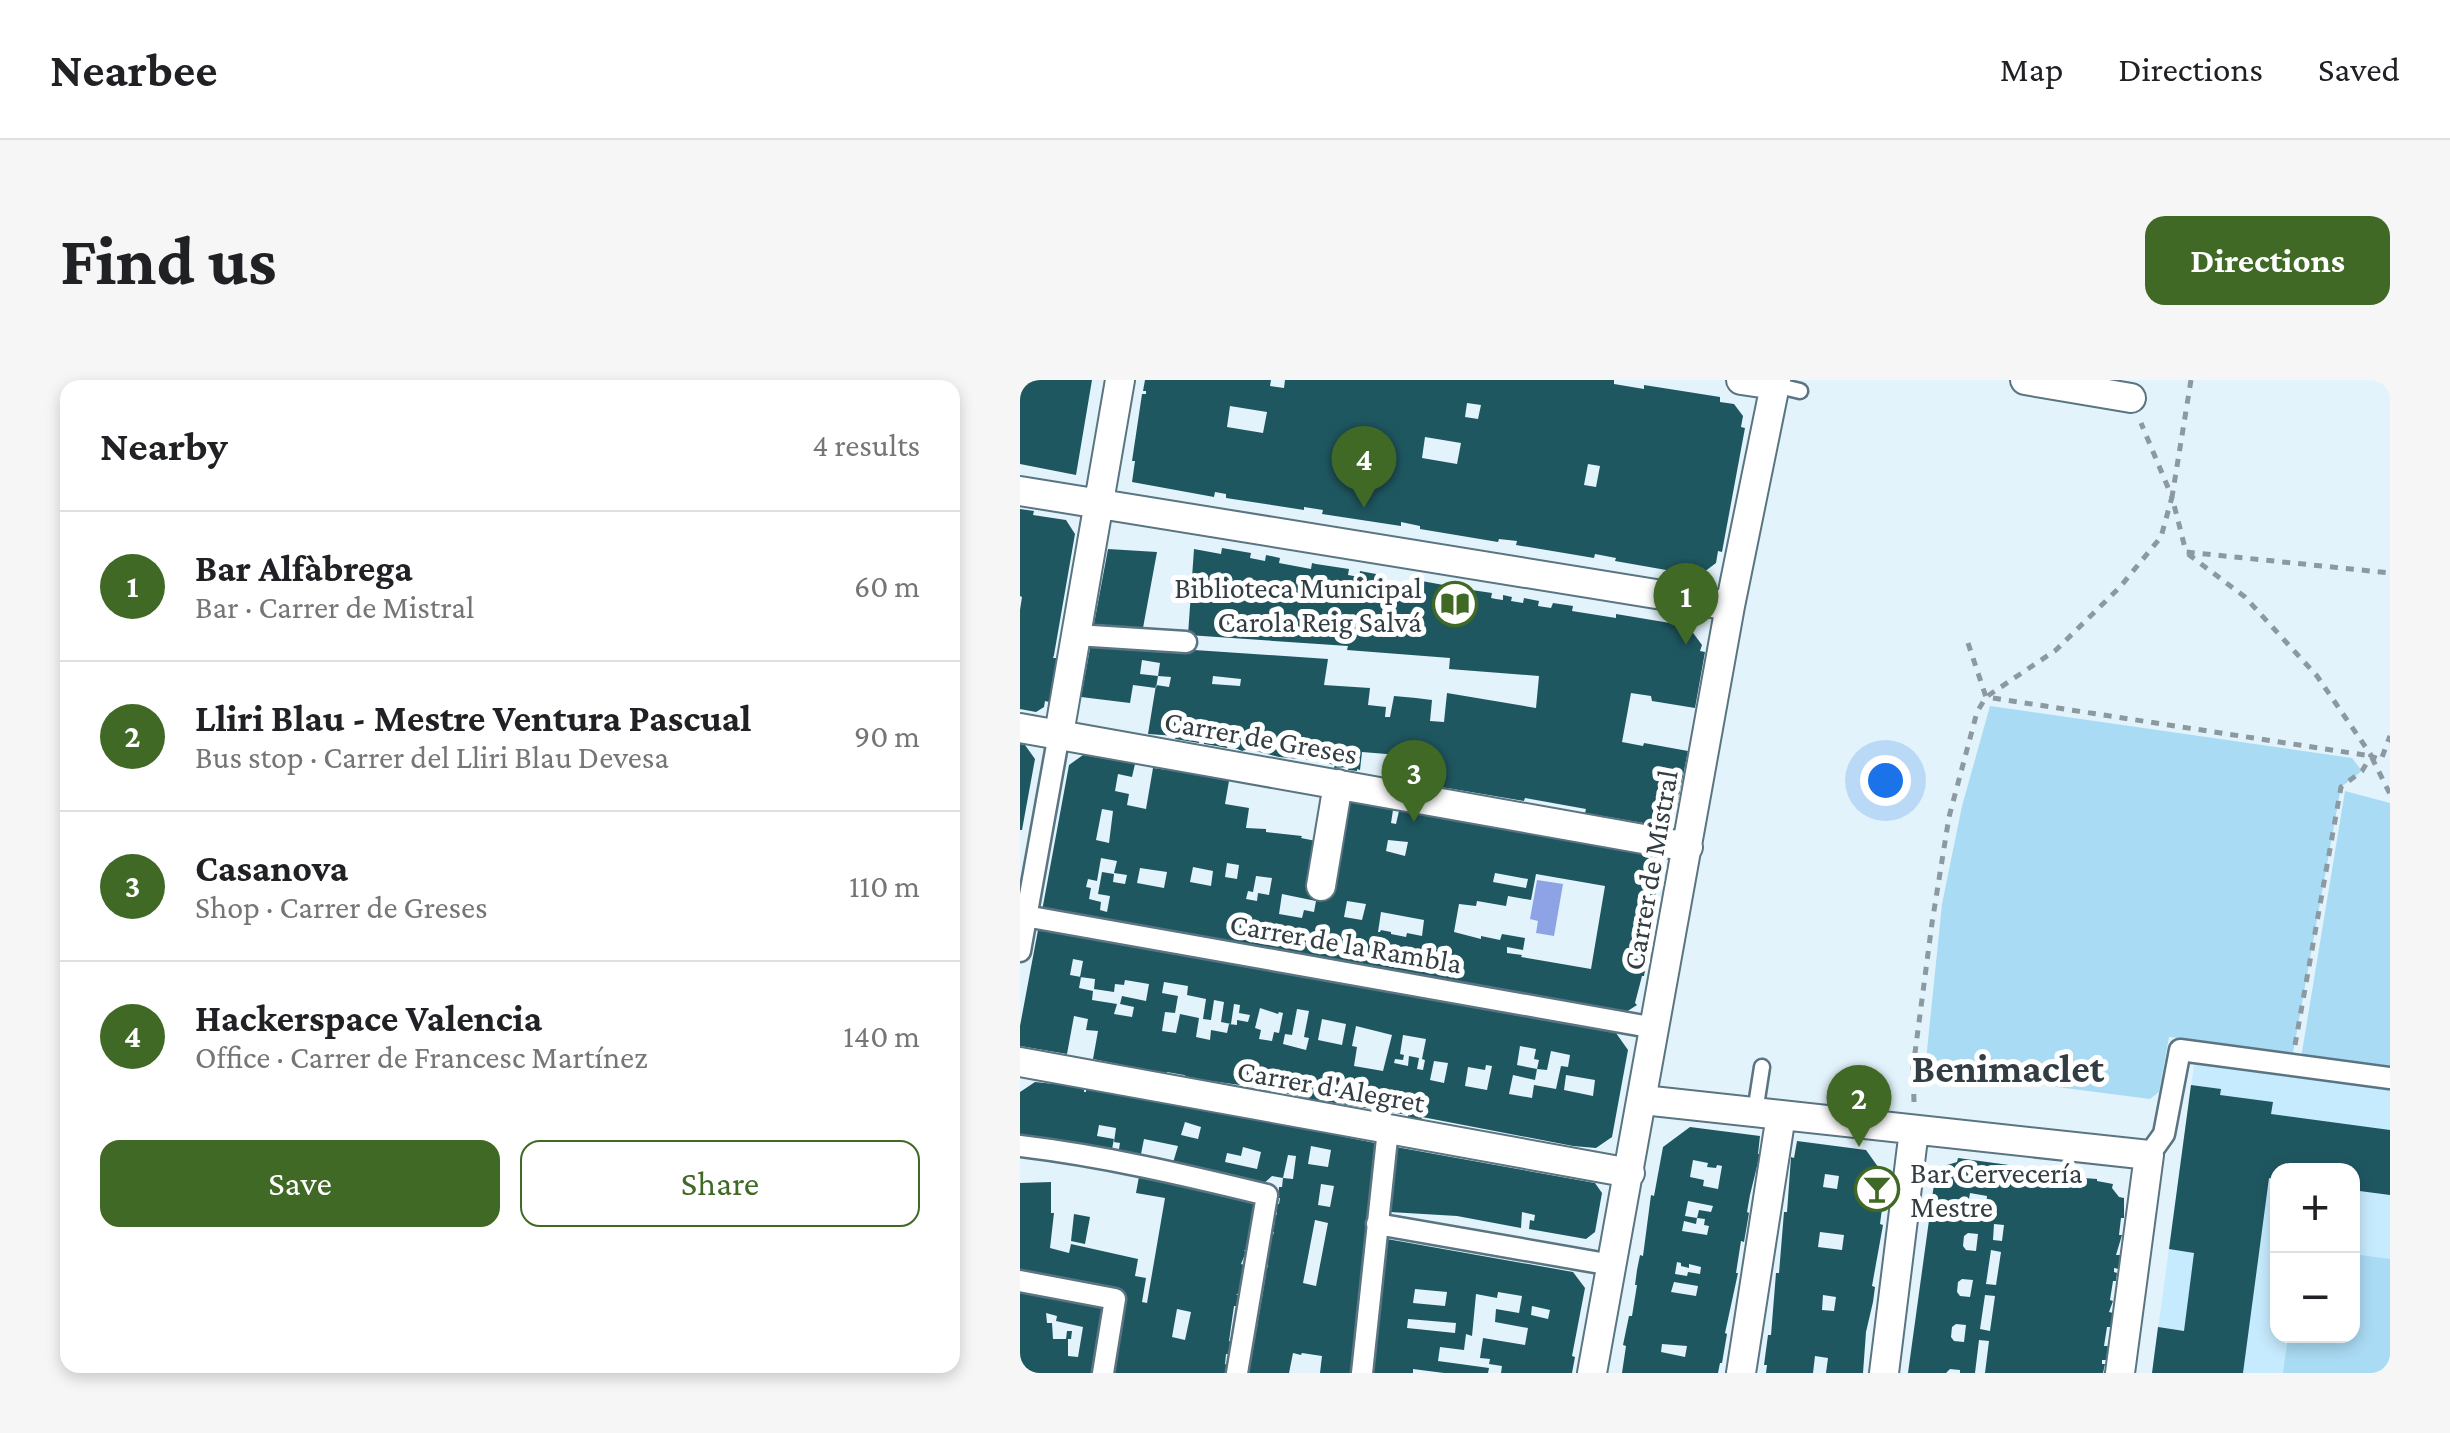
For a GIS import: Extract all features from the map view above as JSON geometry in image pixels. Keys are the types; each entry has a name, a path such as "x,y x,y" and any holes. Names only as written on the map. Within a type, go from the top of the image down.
{"street":[{"path":"1020,951 1023,915 1059,734 1120,380"},
{"path":"1741,380 1784,385"},
{"path":"2025,380 2132,389"},
{"name":"Carrer de Mistral","path":"1592,1373 1730,606 1784,385"},
{"path":"1020,491 1730,606"},
{"path":"1076,636 1186,642"},
{"name":"Carrer de Greses","path":"1020,728 1688,846"},
{"path":"1322,886 1338,784"},
{"name":"Carrer de la Rambla","path":"1023,915 1655,1028"},
{"path":"2120,1373 2149,1155 2164,1134 2180,1050 2390,1078"},
{"name":"Carrer d'Alegret","path":"1020,1062 1630,1173"},
{"path":"1642,1100 2149,1155"},
{"path":"1741,1373 1768,1114"},
{"path":"1362,1373 1388,1129"},
{"path":"1884,1373 1914,1130"},
{"path":"1020,1146 1149,1167 1267,1194 1236,1373"},
{"path":"1378,1224 1612,1266"},
{"path":"1020,1280 1115,1299 1104,1373"}],"lane":[{"path":"1762,1067 1768,1114"}],"path":[{"path":"1914,1130 1913,1068 1949,816 1977,712 1986,697 2056,650 2120,587 2161,536 2172,497 2191,380"},
{"path":"2132,389 2172,497 2186,552 2245,598 2317,676 2371,756 2390,794"},
{"path":"2186,552 2390,573"},
{"path":"1968,643 1986,697"},
{"path":"1986,697 2381,760 2390,736"},
{"path":"2293,1065 2341,787 2362,772 2371,756"}],"shaded area":[{"path":"1990,706 2352,758 2362,771 2341,787 2293,1053 2169,1037 2159,1092 2150,1099 1925,1070 1942,904 1962,806"},
{"path":"2345,791 2390,803 2390,1070 2301,1058"},
{"path":"2195,1057 2390,1084 2390,1373 2152,1373"},
{"path":"2360,1255 2390,1259 2390,1373 2283,1373 2287,1343 2360,1343"}],"water":[{"path":"1537,880 1563,884 1554,936 1536,933 1538,921 1530,919"}],"building":[{"path":"1020,380 1092,380 1076,475 1020,464"},
{"path":"1145,380 1271,380 1270,386 1284,388 1285,380 1614,380 1614,384 1644,389 1644,385 1720,397 1720,402 1734,404 1743,416 1741,427 1745,428 1722,552 1718,551 1716,563 1704,572 1689,570 1689,574 1595,554 1594,558 1516,545 1517,541 1498,542 1420,529 1401,522 1401,526 1322,514 1323,510 1226,498 1226,494 1215,492 1214,497 1132,482 1142,394 1146,394","holes":["1467,403 1481,405 1478,419 1465,417","1230,406 1267,412 1263,433 1227,427","1425,437 1461,443 1457,464 1422,458","1588,464 1600,466 1596,487 1584,485"]},
{"path":"1020,509 1066,520 1075,534 1049,702 1045,701 1044,707 1036,712 1020,709"},
{"path":"1222,548 1251,553 1250,558 1265,561 1266,555 1280,558 1279,563 1311,569 1312,563 1349,569 1348,575 1359,577 1360,571 1376,574 1375,579 1409,585 1411,579 1449,586 1448,591 1464,594 1465,589 1492,593 1491,598 1496,599 1503,600 1503,595 1523,603 1524,598 1539,601 1538,606 1551,608 1553,603 1573,606 1572,611 1688,626 1702,645 1700,651 1705,652 1695,708 1631,693 1622,742 1688,751 1677,806 1672,806 1671,815 1655,825 1409,778 1411,756 1362,752 1357,771 1242,751 1228,745 1227,748 1148,734 1156,688 1133,685 1130,703 1081,697 1091,643 1328,659 1324,685 1370,688 1368,705 1386,707 1385,717 1390,717 1394,696 1432,700 1430,721 1444,722 1447,693 1536,708 1539,676 1449,669 1450,658 1347,650 1348,646 1188,635 1194,549 1221,554","holes":["1142,660 1160,663 1158,676 1140,674","1158,676 1171,677 1169,687 1156,685","1213,676 1241,679 1240,686 1212,684"]},
{"path":"1108,549 1157,552 1143,628 1094,624"},
{"path":"1020,744 1035,759 1022,830 1020,830"},
{"path":"1083,755 1135,764 1132,777 1118,774 1115,791 1129,794 1127,805 1146,809 1153,768 1227,778 1225,804 1249,808 1246,828 1316,841 1308,889 1333,894 1349,802 1393,810 1391,823 1396,824 1399,811 1403,811 1643,851 1660,872 1650,930 1653,931 1650,944 1647,943 1637,1005 1623,1014 1042,911 1069,765","holes":["1102,809 1113,811 1109,843 1096,840","1388,840 1408,842 1405,856 1386,851","1101,858 1117,861 1114,873 1127,875 1125,884 1113,882 1114,874 1102,872 1098,894 1110,896 1107,912 1100,910 1101,902 1089,899 1091,888 1086,887 1088,879 1097,881","1227,863 1239,865 1237,879 1225,877","1193,867 1213,871 1211,886 1190,882","1140,868 1167,872 1164,888 1137,883","1495,873 1528,879 1526,888 1493,882","1536,874 1605,886 1591,969 1507,953 1507,947 1523,950 1525,938 1502,934 1500,940 1481,939 1454,932 1459,904 1476,906 1477,901 1506,906 1508,896 1531,900","1256,876 1272,878 1269,895 1258,893 1257,901 1246,899 1248,891 1253,892","1282,894 1316,901 1314,912 1304,910 1302,918 1279,914","1347,901 1366,904 1362,920 1344,917","1381,912 1424,920 1422,936 1407,933 1406,937 1378,932"]},
{"path":"1038,930 1616,1033 1628,1050 1612,1137 1596,1148 1422,1117 1421,1121 1408,1115 1093,1059 1098,1031 1086,1030 1088,1019 1074,1016 1067,1054 1020,1046 1020,1026","holes":["1073,959 1083,961 1080,977 1070,975","1081,977 1095,979 1094,989 1114,992 1115,984 1124,985 1125,980 1149,984 1146,1001 1122,996 1120,1004 1134,1007 1132,1017 1114,1014 1117,1004 1092,1000 1093,991 1079,988","1164,982 1188,986 1187,995 1206,999 1203,1019 1211,1020 1214,1000 1224,1002 1221,1022 1231,1024 1234,1004 1240,1005 1239,1013 1250,1015 1248,1022 1237,1020 1237,1025 1229,1024 1227,1033 1211,1030 1210,1040 1196,1037 1199,1018 1180,1014 1176,1033 1162,1031 1165,1012 1175,1013 1178,996 1162,993","1260,1008 1283,1013 1279,1033 1274,1032 1272,1041 1259,1039 1261,1030 1255,1028","1297,1009 1309,1011 1306,1050 1283,1044 1285,1034 1292,1035","1322,1019 1346,1024 1342,1045 1318,1040","1356,1026 1392,1035 1383,1071 1354,1066 1357,1047 1352,1046","1403,1035 1426,1039 1423,1070 1417,1069 1419,1058 1409,1056 1408,1066 1394,1063 1395,1059 1403,1060 1404,1055 1400,1054","1520,1046 1536,1049 1537,1069 1517,1065","1551,1051 1570,1055 1568,1067 1561,1066 1556,1089 1534,1085 1532,1098 1509,1094 1513,1075 1535,1080 1537,1069 1547,1070","1434,1061 1448,1063 1444,1083 1430,1080","1486,1065 1492,1066 1487,1090 1465,1086 1468,1067 1485,1070","1566,1075 1595,1080 1593,1096 1564,1090"]},
{"path":"1035,1082 1084,1088 1084,1092 1086,1085 1375,1143 1354,1348 1356,1366 1352,1373 1320,1373 1322,1356 1293,1353 1289,1373 1249,1373 1268,1266 1265,1263 1283,1178 1272,1176 1261,1186 1172,1166 1178,1146 1144,1139 1140,1159 1118,1155 1120,1143 1114,1142 1116,1128 1099,1125 1097,1136 1114,1139 1111,1154 1020,1139 1020,1092","holes":["1185,1122 1201,1127 1198,1139 1181,1135","1311,1146 1331,1150 1328,1167 1308,1164","1243,1147 1261,1152 1257,1169 1225,1162 1227,1153 1241,1156","1288,1155 1296,1156 1293,1179 1283,1178","1321,1184 1334,1186 1330,1207 1318,1205","1315,1220 1328,1223 1316,1286 1303,1283"]},
{"path":"2191,1085 2221,1089 2220,1095 2273,1102 2271,1114 2390,1130 2390,1195 2360,1191 2360,1163 2270,1163 2243,1373 2152,1373 2158,1327 2184,1331 2194,1253 2169,1249"},
{"path":"1690,1127 1760,1136 1760,1154 1718,1373 1622,1373 1626,1346 1623,1345 1632,1316 1637,1270 1663,1147","holes":["1693,1160 1708,1163 1707,1167 1722,1166 1718,1189 1703,1186 1704,1180 1690,1177","1688,1201 1713,1206 1711,1212 1699,1210 1697,1218 1685,1216","1697,1218 1705,1219 1704,1225 1709,1226 1707,1235 1682,1231 1684,1221 1696,1224","1677,1262 1689,1268 1689,1264 1701,1267 1700,1274 1675,1274","1674,1282 1698,1286 1696,1296 1671,1292","1662,1344 1687,1346 1685,1357 1661,1352"]},
{"path":"1797,1141 1866,1150 1886,1178 1863,1373 1826,1373 1828,1358 1815,1356 1813,1373 1766,1373 1791,1157 1794,1158","holes":["1825,1174 1839,1176 1837,1189 1823,1187","1820,1232 1844,1235 1842,1250 1818,1247","1823,1295 1836,1297 1834,1311 1822,1310"]},
{"path":"1396,1147 1595,1183 1602,1193 1595,1232 1586,1239 1529,1229 1535,1215 1522,1212 1521,1228 1457,1216 1390,1212"},
{"path":"1958,1158 2009,1165 2008,1169 2021,1171 2022,1167 2038,1169 2037,1173 2097,1179 2113,1184 2119,1197 2124,1198 2122,1235 2116,1255 2121,1255 2119,1269 2114,1268 2117,1273 2109,1312 2113,1313 2111,1327 2107,1327 2103,1373 1985,1373 1989,1341 1979,1340 1975,1373 1950,1369 1946,1373 1908,1373 1934,1184 1938,1184 1944,1166","holes":["1970,1193 1987,1196 1986,1207 1968,1205","1994,1224 2004,1225 2002,1241 1993,1240","1978,1234 1976,1251 1963,1246 1964,1236","1991,1250 2001,1252 1996,1285 1986,1284","1973,1280 1970,1297 1957,1292 1958,1282","1985,1295 1995,1296 1990,1331 1980,1329","1966,1325 1964,1342 1951,1337 1952,1327"]},
{"path":"1140,1171 1255,1197 1226,1354 1226,1373 1107,1373 1123,1294 1020,1273 1020,1183 1051,1182 1054,1213 1050,1248 1069,1253 1071,1244 1138,1259 1135,1276 1146,1278 1142,1302 1147,1303 1165,1198 1136,1193","holes":["1177,1309 1191,1312 1185,1340 1172,1337"]},
{"path":"1074,1214 1090,1217 1085,1244 1071,1241"},
{"path":"1387,1239 1573,1272 1585,1288 1572,1373 1501,1373 1502,1366 1480,1358 1483,1338 1525,1345 1528,1328 1495,1322 1496,1309 1519,1313 1522,1296 1498,1292 1497,1298 1476,1294 1472,1336 1466,1334 1464,1350 1440,1347 1438,1361 1489,1368 1488,1373 1413,1369 1413,1373 1373,1373","holes":["1415,1289 1447,1292 1445,1306 1413,1303","1532,1306 1550,1310 1548,1319 1531,1315","1408,1319 1456,1323 1455,1333 1407,1328"]},
{"path":"1020,1288 1107,1306 1096,1373 1020,1373","holes":["1046,1313 1057,1316 1056,1321 1083,1327 1078,1357 1068,1356 1072,1331 1067,1331 1066,1339 1053,1339 1052,1323 1047,1323"]}],"place":[{"name":"Hackerspace Valencia","path":"1364,508"},
{"name":"Biblioteca Municipal Carola Reig Salvá","path":"1455,604"},
{"name":"Bar Alfàbrega","path":"1686,645"},
{"name":"Casanova","path":"1414,822"},
{"name":"Lliri Blau - Mestre Ventura Pascual","path":"1859,1147"},
{"name":"Bar Cervecería Mestre","path":"1877,1189"}],"district":[{"name":"Benimaclet","path":"2008,1068"}]}
